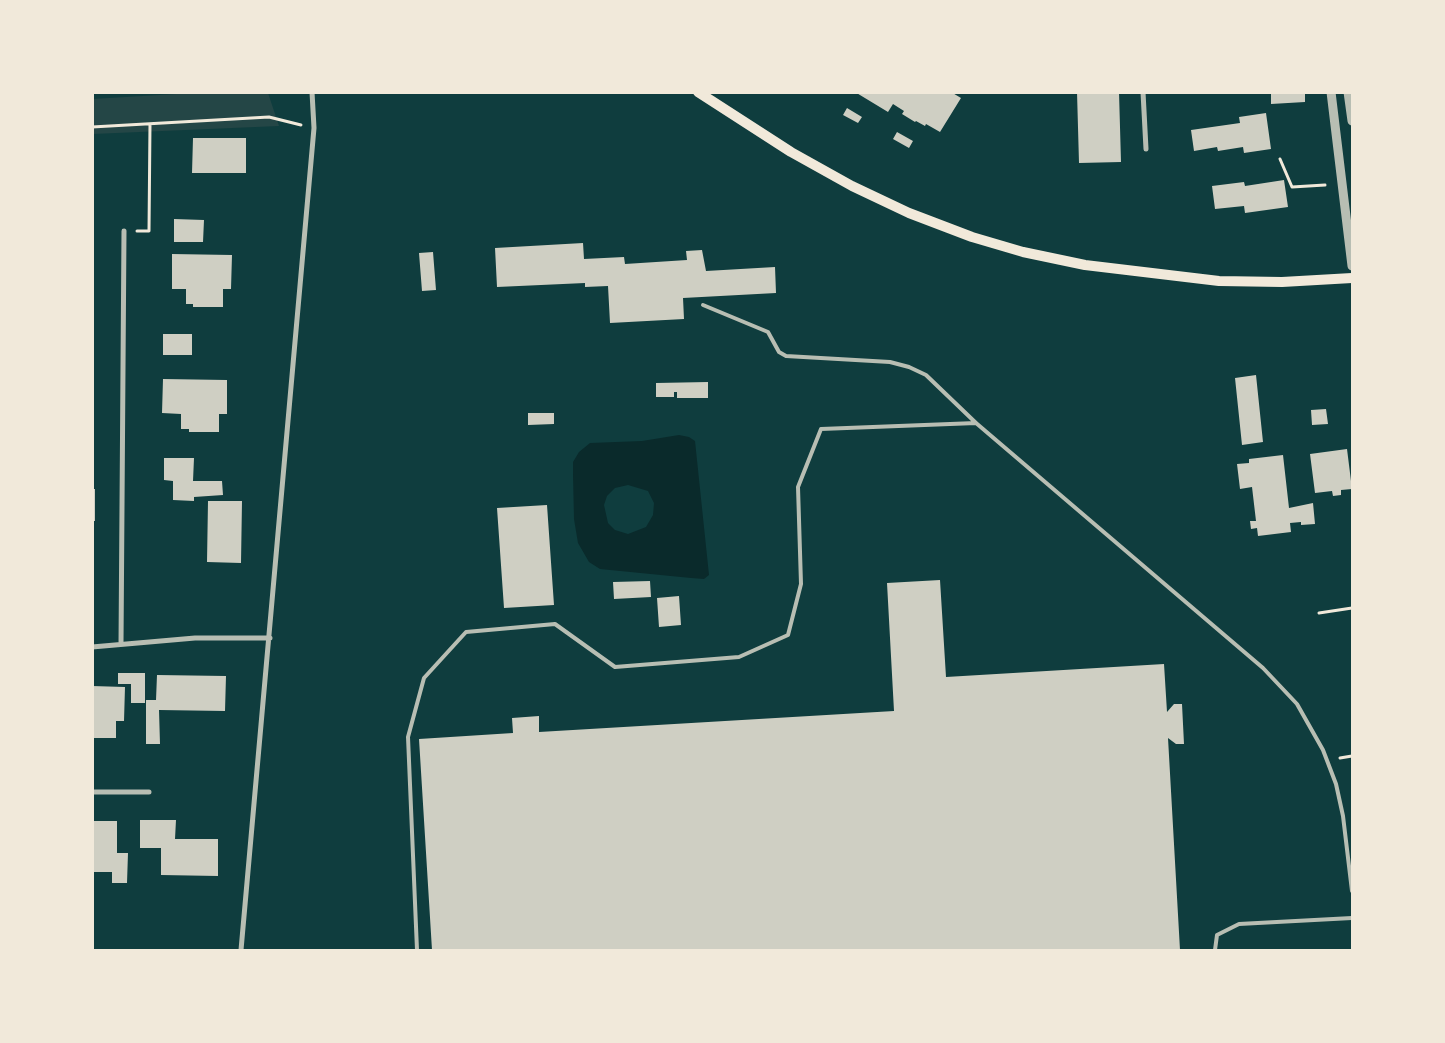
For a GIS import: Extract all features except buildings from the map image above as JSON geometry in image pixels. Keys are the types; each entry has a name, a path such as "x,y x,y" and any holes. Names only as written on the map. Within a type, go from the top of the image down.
{"main road":[{"path":"698,92 790,152 852,186 909,213 972,237 1023,252 1085,265 1219,280 1282,282 1352,278"}],"street":[{"path":"241,950 314,128 312,92"},
{"path":"1143,92 1146,149"},
{"path":"1331,92 1352,266"},
{"path":"1348,92 1352,121"},
{"path":"122,644 124,231"},
{"path":"92,648 195,638 270,638"},
{"path":"92,792 149,792"}],"lane":[{"path":"703,305 768,332 779,352 786,356 866,359 909,367 926,375 976,423 1263,668 1297,704 1323,750 1336,784 1350,858 1352,891"},
{"path":"417,950 408,737 424,678 466,632 555,624 616,667 739,657 788,635 801,584 798,487 821,429 976,423"},
{"path":"1215,950 1217,935 1238,924 1352,918"}],"path":[{"path":"92,127 269,118 314,128"},
{"path":"124,231 149,232 150,124"},
{"path":"1280,159 1292,187 1341,184"},
{"path":"1318,613 1352,608"}],"shaded area":[{"path":"193,93 268,93 279,126 93,134 92,99"},
{"path":"679,435 689,437 695,441 709,575 704,579 600,569 589,562 578,543 574,519 573,462 579,452 590,443 642,441","holes":["628,485 648,491 654,503 653,515 646,527 628,534 615,530 608,523 604,505 607,496 615,488"]}]}
